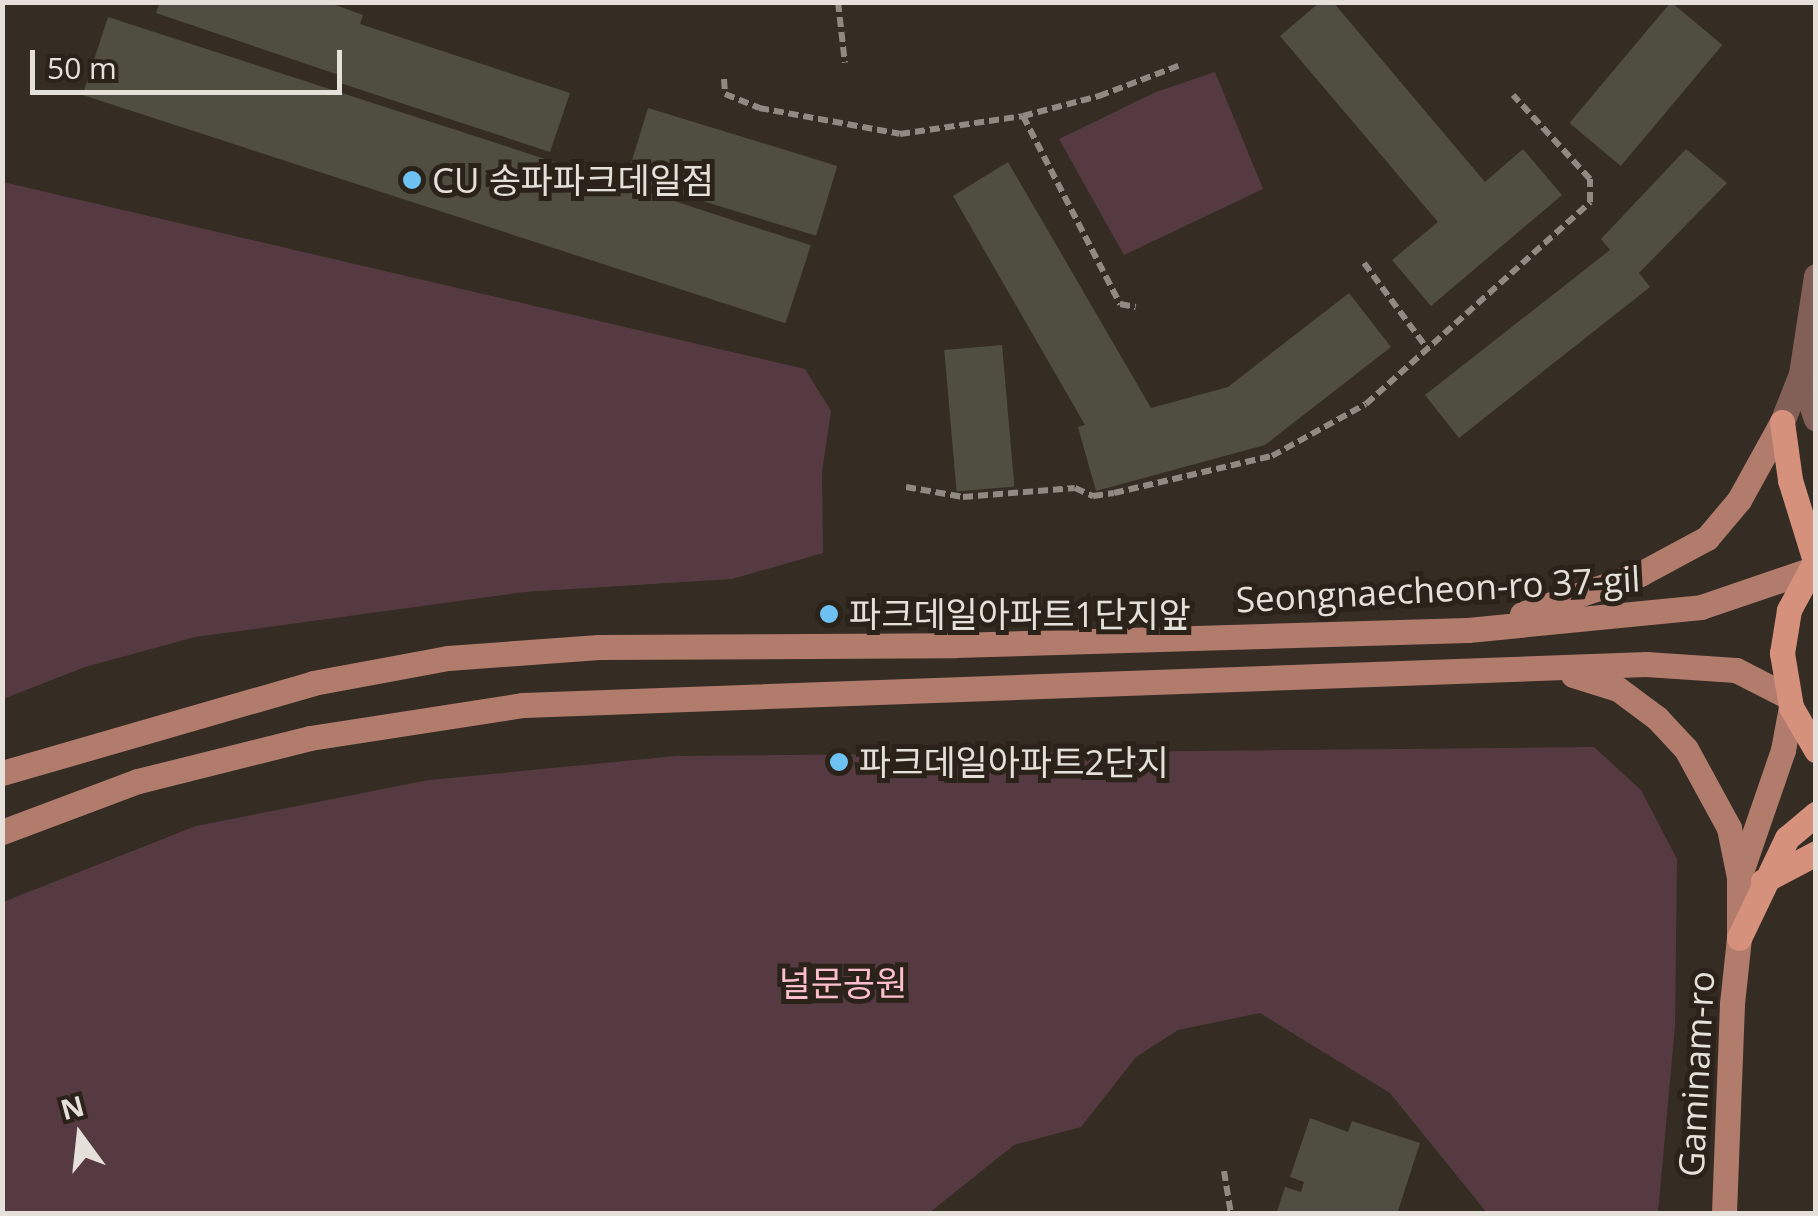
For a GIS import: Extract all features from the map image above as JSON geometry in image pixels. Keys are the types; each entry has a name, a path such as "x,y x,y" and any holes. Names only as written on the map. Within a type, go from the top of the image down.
{"main road":[{"path":"1751,879 1783,750 1789,702 1784,632 1813,564 1790,480 1782,422"},
{"path":"1468,630 1640,574 1707,538 1740,500 1782,422"},
{"name":"Seongnaecheon-ro 37-gil","path":"2,774 313,683 448,658 599,646 913,645 1468,630 1702,607 1813,564"},
{"path":"913,645 913,692"},
{"path":"2,832 138,781 310,738 452,714 596,701 1712,665 1759,678 1789,702 1816,750"},
{"path":"1552,669 1618,689 1656,718 1686,750 1729,828 1751,879"},
{"path":"1751,879 1787,838 1816,814"},
{"path":"1751,879 1816,853"},
{"name":"Gaminam-ro","path":"1724,1214 1732,1004 1751,879"}],"street":[{"path":"1782,422 1801,374 1816,276"},
{"path":"1801,374 1816,420"}],"path":[{"path":"838,2 845,64"},
{"path":"724,78 725,94 759,108 900,134 1023,116 1099,96 1178,66"},
{"path":"906,487 963,497 1075,488 1092,496 1272,456 1366,404 1590,202 1590,179 1513,96"},
{"path":"1023,116 1120,304 1136,308"},
{"path":"1364,263 1427,348"},
{"path":"1224,1171 1231,1214"}],"green space":[{"path":"1215,72 1263,189 1124,255 1059,139 1156,92"},
{"path":"3,182 805,369 831,411 822,472 823,553 732,579 524,592 195,637 85,667 3,699"},
{"name":"널문공원","path":"1594,747 1641,790 1677,859 1675,1026 1658,1213 1487,1213 1390,1093 1260,1013 1178,1030 1136,1057 1081,1127 1014,1145 929,1213 3,1213 3,902 196,826 429,780 676,756"}],"building":[{"path":"160,2 327,2 363,15 360,24 570,93 550,152 340,83 342,76 156,13"},
{"path":"1320,2 1333,2 1485,182 1523,149 1562,195 1431,306 1392,260 1438,222 1280,36"},
{"path":"1671,2 1722,45 1621,166 1569,123"},
{"path":"108,17 811,245 785,323 83,95"},
{"path":"648,108 837,166 816,236 627,178"},
{"path":"1686,149 1727,183 1639,273 1650,287 1459,438 1425,395 1610,250 1601,239"},
{"path":"1008,162 1151,408 1228,387 1349,293 1391,347 1265,445 1096,491 1078,427 1085,425 953,196"},
{"path":"1002,345 1014,486 957,492 944,350"},
{"path":"1310,1118 1348,1132 1352,1121 1420,1143 1397,1214 1276,1214 1285,1187 1301,1192 1304,1182 1290,1177"}],"place":[{"name":"CU 송파파크데일점","path":"412,180"},
{"name":"파크데일아파트1단지앞","path":"829,614"},
{"name":"파크데일아파트2단지","path":"839,762"}]}
